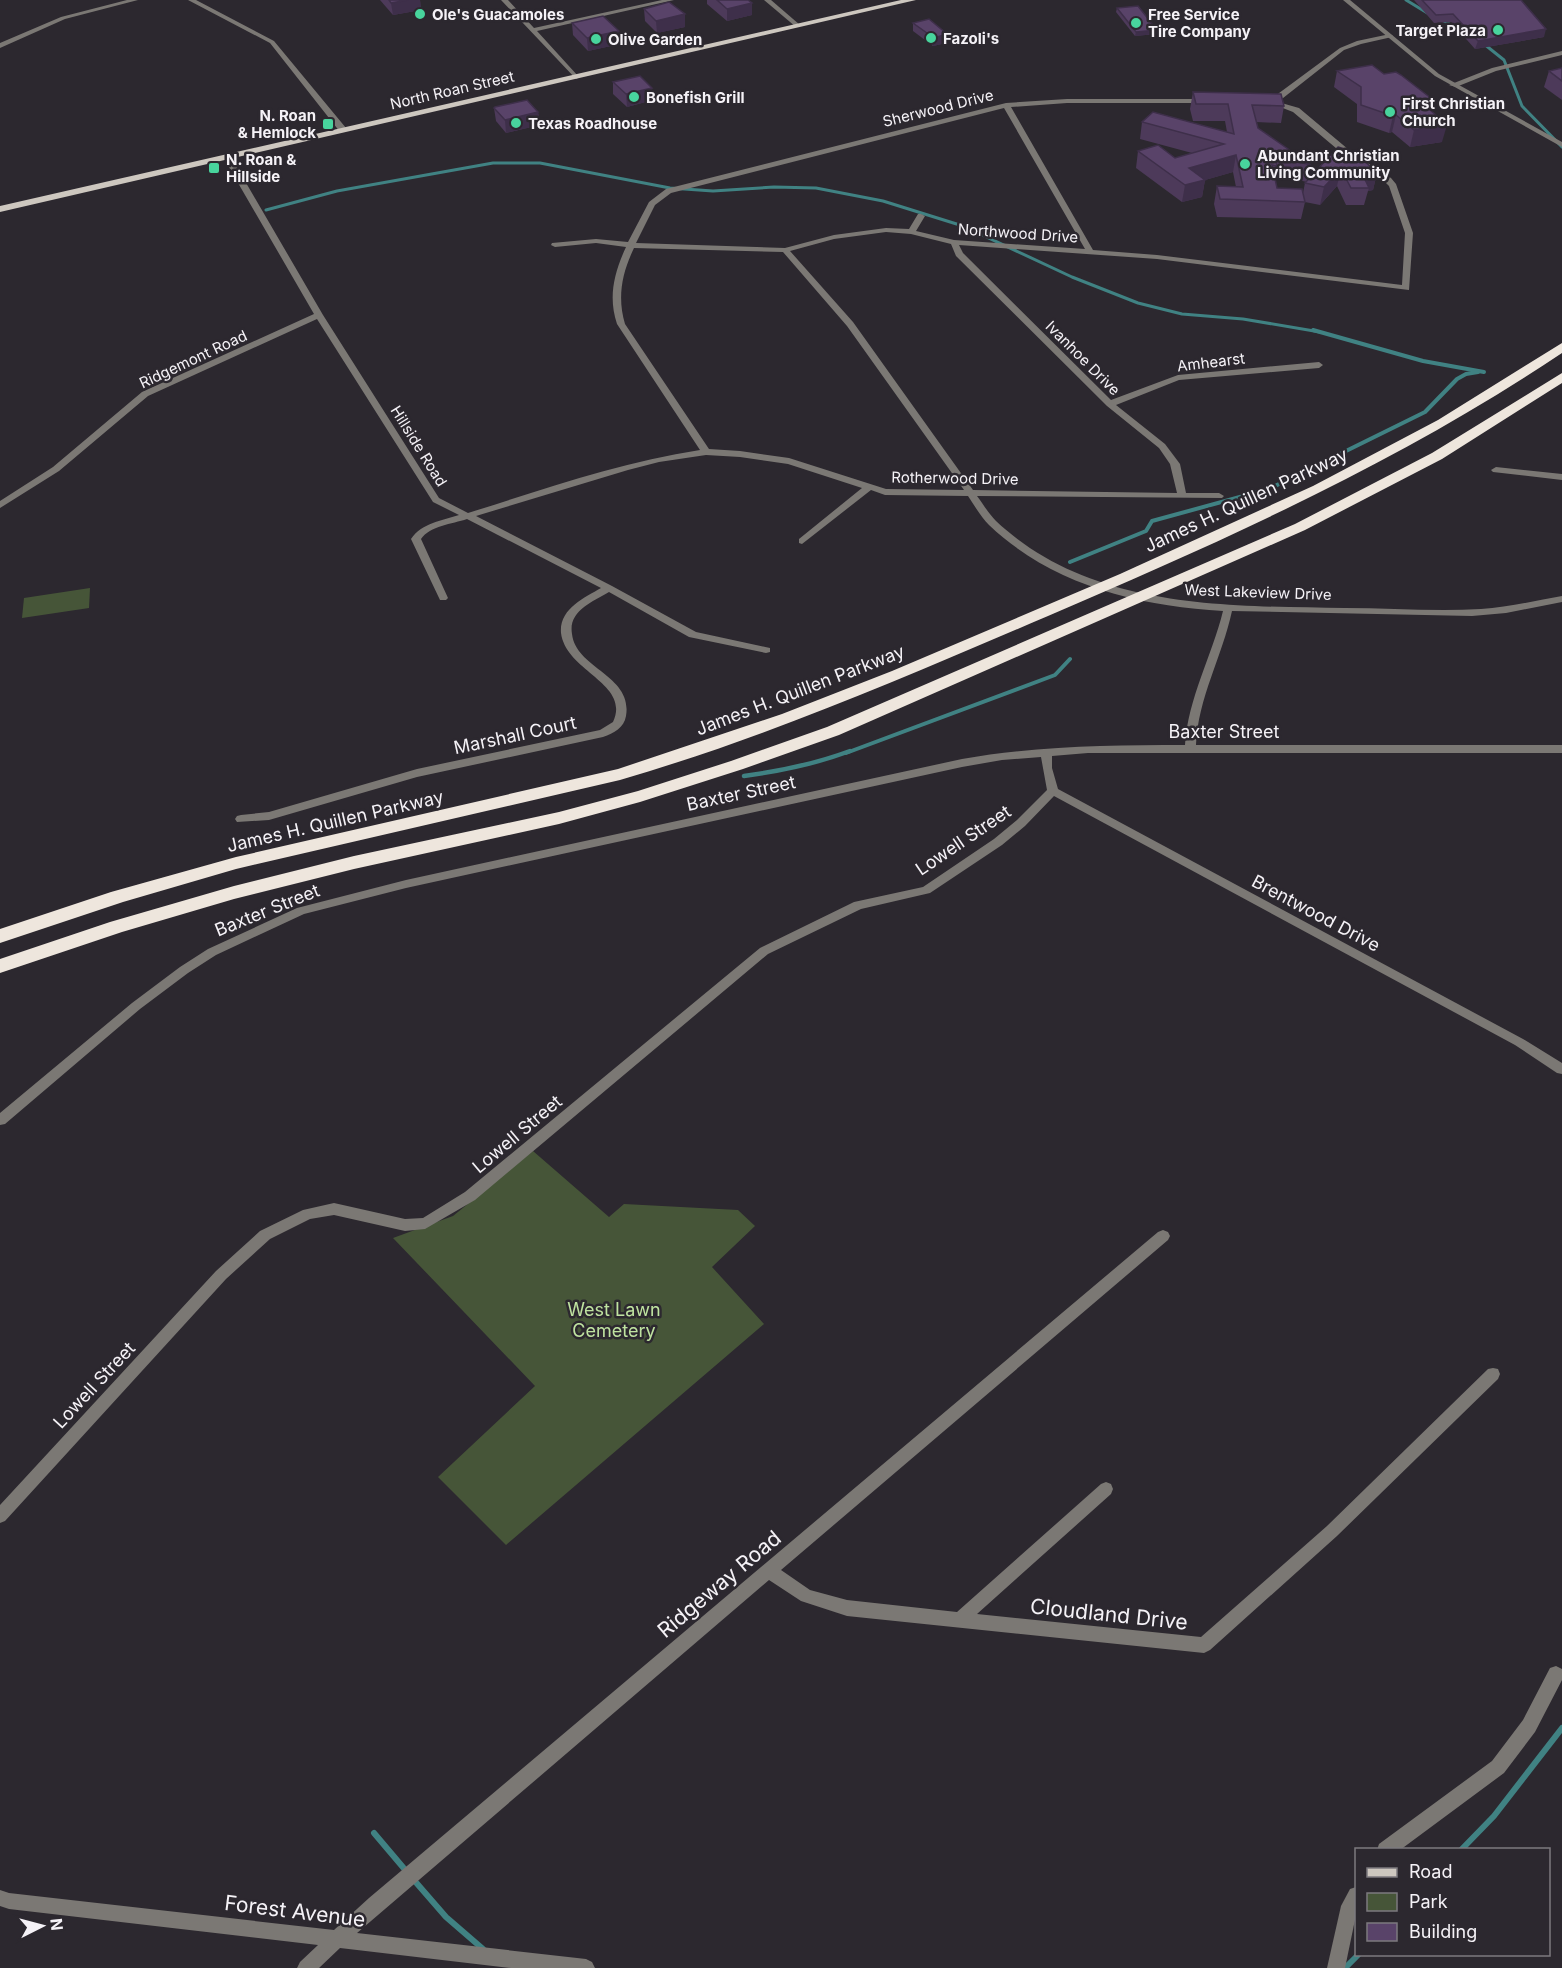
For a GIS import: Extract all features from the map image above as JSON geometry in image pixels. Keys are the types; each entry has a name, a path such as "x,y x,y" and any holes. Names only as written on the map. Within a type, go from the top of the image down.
{"highway":[{"name":"James H. Quillen Parkway","path":"0,936 108,900 229,865 619,774 712,746 864,689 1274,512 1351,474 1456,415 1562,347"},
{"path":"0,966 123,925 312,872 570,815 704,776 844,726 1300,528 1372,491 1489,425 1562,377"}],"main road":[{"name":"North Roan Street","path":"0,209 912,0"}],"street":[{"path":"0,46 63,18 135,0"},
{"path":"191,0 272,42 343,130"},
{"path":"504,0 576,77"},
{"path":"533,30 671,0"},
{"path":"767,0 798,26"},
{"path":"1346,0 1424,65 1453,85 1562,144"},
{"path":"1258,101 1274,101 1342,49 1359,42 1389,36"},
{"path":"1453,85 1494,69 1562,53"},
{"name":"Sherwood Drive","path":"706,452 626,332 615,311 618,279 629,245 651,204 658,196 669,190 1006,105 1067,101 1222,101"},
{"name":"Northwood Drive","path":"555,245 596,241 629,245 785,250 871,230 911,232 954,242 1158,257 1406,288 1409,234 1388,180 1352,157 1296,110 1274,101"},
{"path":"1006,105 1090,251"},
{"name":"Hillside Road","path":"227,157 319,315 436,500 609,588 693,635 766,650"},
{"path":"911,232 921,216"},
{"name":"Ivanhoe Drive","path":"954,242 959,254 1110,404 1170,454 1175,464 1182,496"},
{"name":"West Lakeview Drive","path":"785,250 850,324 991,522 1010,540 1074,576 1120,593 1163,603 1228,609 1473,613 1562,599"},
{"name":"Ridgemont Road","path":"0,505 56,469 145,394 319,315"},
{"name":"Amhearst","path":"1110,404 1178,378 1319,364"},
{"name":"Rotherwood Drive","path":"443,598 416,539 421,532 430,527 625,468 659,459 706,452 789,461 885,492 1219,496"},
{"path":"1496,470 1562,477"},
{"path":"802,542 869,487"},
{"name":"Marshall Court","path":"241,819 269,816 417,773 614,729 619,723 620,699 613,686 604,677 576,657 569,647 566,636 566,624 571,613 609,588"},
{"path":"1190,750 1189,731 1225,628 1228,609"},
{"name":"Baxter Street","path":"0,1120 136,1006 184,969 212,952 301,911 406,884 951,765 1002,756 1088,749 1562,749"},
{"path":"1046,752 1047,768 1053,791"},
{"name":"Brentwood Drive","path":"1053,791 1519,1042 1561,1069"},
{"name":"Lowell Street","path":"0,1516 212,1284 265,1235 308,1214 333,1209 405,1225 425,1223 447,1211 470,1196 764,951 858,905 926,890 998,842 1053,791"},
{"name":"Ridgeway Road","path":"306,1968 375,1904 1163,1236"},
{"name":"Cloudland Drive","path":"768,1570 806,1596 847,1608 1204,1645 1332,1531 1493,1374"},
{"path":"960,1619 1106,1489"},
{"path":"1388,1848 1498,1767 1529,1726 1556,1674"},
{"path":"1336,1968 1350,1906 1355,1897"},
{"name":"Forest Avenue","path":"0,1898 586,1968"}],"green space":[{"path":"90,588 89,608 22,618 24,598"},
{"name":"West Lawn Cemetery","path":"533,1151 609,1217 624,1204 738,1210 755,1226 712,1267 764,1324 506,1545 438,1477 535,1386 393,1238 453,1216"}],"building":[{"path":"389,0 408,0 391,3"},
{"path":"717,0 748,0 752,3 727,9"},
{"path":"1422,0 1521,0 1546,29 1478,41 1453,14 1436,15"},
{"path":"669,2 685,14 656,21 644,9"},
{"name":"Free Service Tire Company","path":"1138,6 1157,30 1136,32 1117,8"},
{"path":"603,16 619,31 587,38 572,23"},
{"path":"929,19 947,34 934,38 913,23"},
{"path":"1372,65 1384,74 1396,72 1432,99 1420,101 1447,125 1414,130 1396,115 1361,105 1361,87 1337,71"},
{"path":"1562,68 1562,81 1549,71"},
{"path":"640,76 652,88 626,94 613,82"},
{"path":"1193,92 1281,94 1284,106 1252,105 1258,128 1311,165 1274,156 1277,166 1272,165 1277,188 1302,189 1305,202 1220,199 1217,186 1243,187 1236,155 1189,168 1205,180 1185,185 1138,151 1158,145 1175,158 1224,144 1142,122 1153,112 1234,134 1228,104 1196,104"},
{"path":"527,100 538,112 505,120 494,108 495,107"},
{"path":"1338,147 1355,152 1377,173 1363,175 1369,188 1351,188 1341,169 1324,187 1305,183"}],"waterway":[{"path":"1406,0 1429,14"},
{"path":"1442,20 1459,29"},
{"path":"1484,44 1504,60 1522,106 1562,147"},
{"path":"266,210 337,191 493,163 540,163 670,188 713,191 774,187 816,188 883,201 963,226 1072,277 1138,303 1182,314 1243,319 1320,332"},
{"path":"1313,330 1423,361 1484,372"},
{"path":"1070,562 1146,531 1152,521 1269,489 1425,412 1457,379 1466,374 1478,372"},
{"path":"846,753 1055,675 1070,659"},
{"path":"744,776 824,760 850,751"},
{"path":"1463,1848 1494,1816 1562,1728"},
{"path":"374,1833 407,1872"},
{"path":"413,1879 446,1917 483,1949"},
{"path":"1345,1968 1357,1956"}],"place":[{"name":"Ole's Guacamoles","path":"420,14"},
{"name":"Free Service Tire Company","path":"1136,23"},
{"name":"Target Plaza","path":"1498,30"},
{"name":"Fazoli's","path":"931,38"},
{"name":"Olive Garden","path":"596,39"},
{"name":"Bonefish Grill","path":"634,97"},
{"name":"First Christian Church","path":"1390,112"},
{"name":"Texas Roadhouse","path":"516,123"},
{"name":"N. Roan & Hemlock","path":"328,124"},
{"name":"Abundant Christian Living Community","path":"1245,164"},
{"name":"N. Roan & Hillside","path":"214,168"}]}
